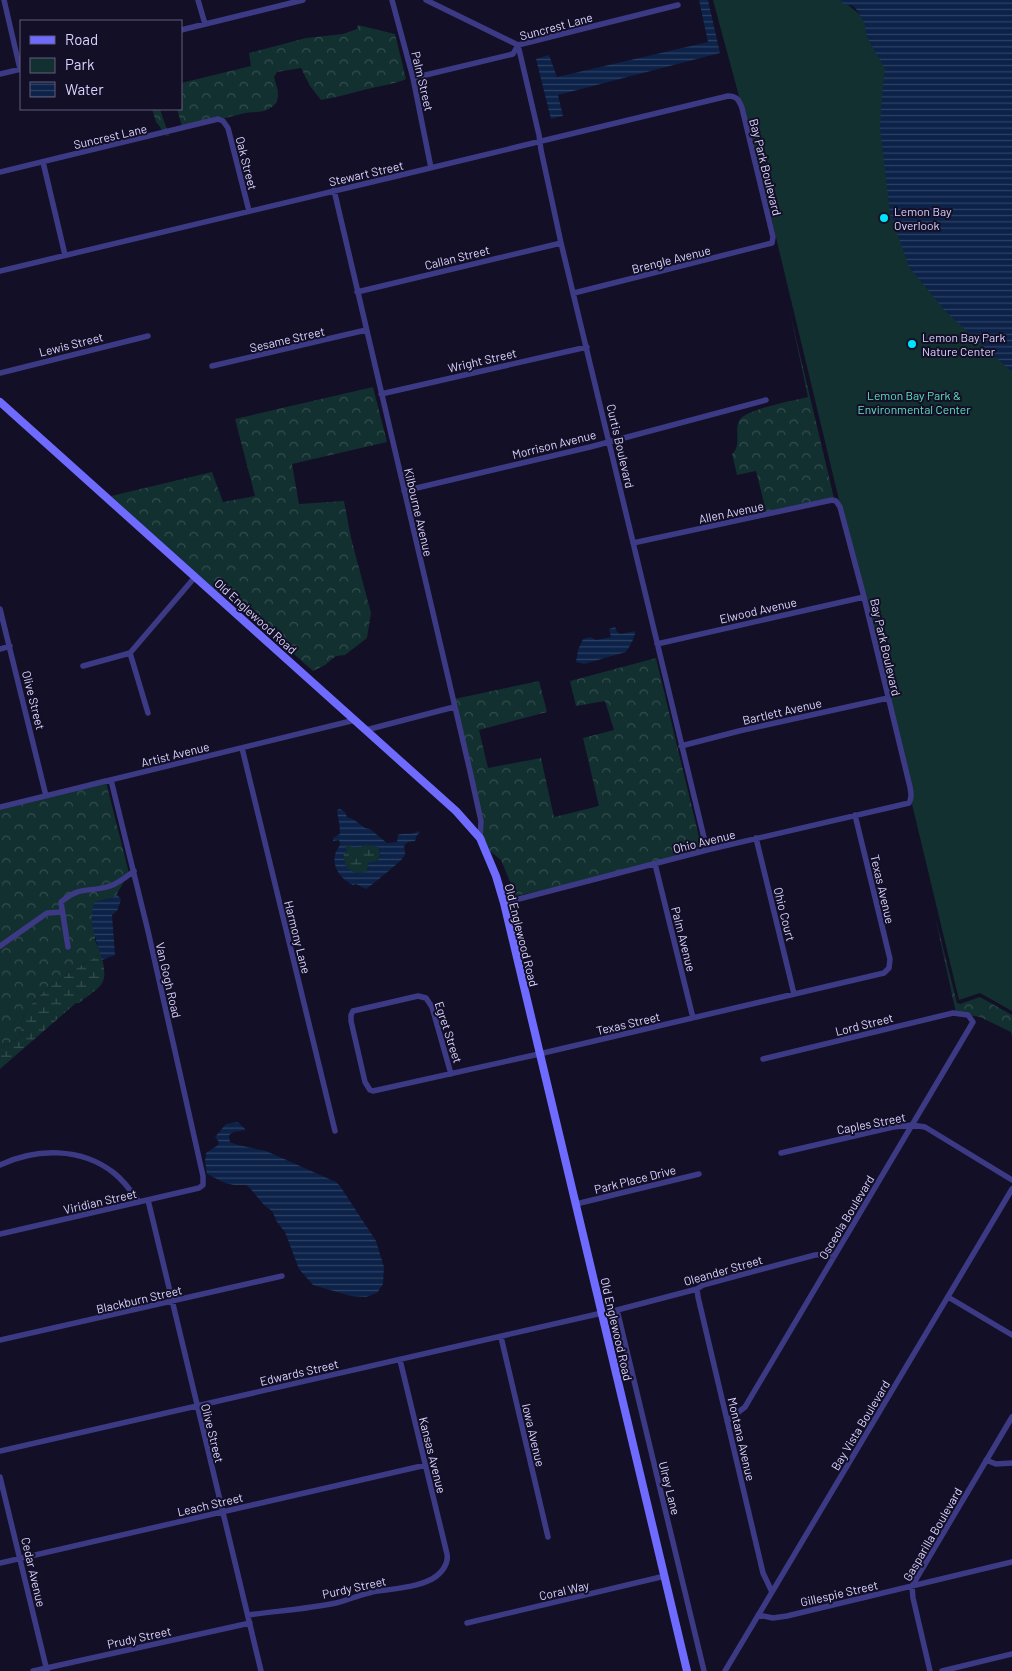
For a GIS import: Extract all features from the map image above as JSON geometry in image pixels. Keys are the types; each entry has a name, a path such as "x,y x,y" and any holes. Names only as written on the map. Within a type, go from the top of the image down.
{"street":[{"path":"4,0 20,65"},
{"path":"198,0 205,24"},
{"path":"182,30 302,0"},
{"name":"Palm Street","path":"392,0 413,78 432,168"},
{"path":"426,0 518,45"},
{"name":"Suncrest Lane","path":"413,78 513,54 518,45 678,5"},
{"name":"Curtis Boulevard","path":"518,45 561,243 707,850"},
{"path":"0,74 20,69"},
{"name":"Stewart Street","path":"0,271 334,190 540,143 728,96 736,97"},
{"name":"Bay Park Boulevard","path":"736,97 742,108 773,237 772,244"},
{"name":"Suncrest Lane","path":"0,172 218,119 224,121"},
{"name":"Oak Street","path":"224,121 228,128 249,211"},
{"path":"43,162 65,255"},
{"name":"Kilbourne Avenue","path":"334,190 481,821 480,838"},
{"name":"Callan Street","path":"357,292 561,243"},
{"name":"Brengle Avenue","path":"574,293 772,244"},
{"name":"Sesame Street","path":"212,366 366,330"},
{"name":"Lewis Street","path":"0,373 148,336"},
{"name":"Wright Street","path":"381,394 587,347"},
{"name":"Morrison Avenue","path":"404,492 766,400"},
{"name":"Old Englewood Road","path":"0,402 456,811 480,838 496,876 504,903 687,1671"},
{"name":"Bay Park Boulevard","path":"832,500 836,501 840,507 864,597 910,787 911,796 909,803"},
{"name":"Allen Avenue","path":"633,543 832,500"},
{"path":"83,666 130,653 195,577"},
{"name":"Elwood Avenue","path":"657,644 864,597"},
{"name":"Olive Street","path":"0,609 46,796"},
{"path":"0,649 10,646"},
{"path":"130,653 148,714"},
{"name":"Bartlett Avenue","path":"681,746 888,698"},
{"path":"366,730 454,707"},
{"name":"Artist Avenue","path":"0,807 355,720"},
{"name":"Harmony Lane","path":"242,748 335,1131"},
{"name":"Van Gogh Road","path":"111,780 184,1088 203,1176 203,1185"},
{"name":"Ohio Avenue","path":"504,903 707,850 909,803"},
{"name":"Texas Avenue","path":"855,815 890,959 889,968"},
{"name":"Ohio Court","path":"756,838 794,994"},
{"name":"Palm Avenue","path":"655,864 693,1018"},
{"path":"68,947 61,902 71,893 83,889 110,886 134,871"},
{"path":"0,946 47,914 62,912"},
{"name":"Texas Street","path":"370,1090 373,1091 451,1074 693,1018 884,973 889,968"},
{"name":"Egret Street","path":"370,1090 365,1082 351,1015 358,1009 418,996 426,998 432,1007 451,1074"},
{"name":"Lord Street","path":"763,1059 948,1014 961,1013 970,1016"},
{"name":"Osceola Boulevard","path":"727,1421 745,1407 971,1026 973,1022 970,1016"},
{"name":"Caples Street","path":"781,1153 893,1127 912,1125 925,1127 1012,1180"},
{"path":"0,1166 22,1156 41,1153 58,1153 79,1157 112,1172 140,1202"},
{"name":"Park Place Drive","path":"576,1204 699,1174"},
{"name":"Viridian Street","path":"0,1234 199,1188 203,1185"},
{"name":"Bay Vista Boulevard","path":"725,1671 1012,1189"},
{"name":"Olive Street","path":"148,1200 261,1671"},
{"name":"Oleander Street","path":"616,1310 815,1255 836,1255"},
{"name":"Blackburn Street","path":"0,1340 282,1276"},
{"name":"Montana Avenue","path":"697,1289 763,1573 772,1592"},
{"path":"948,1297 1012,1335"},
{"name":"Ulrey Lane","path":"616,1310 704,1671"},
{"name":"Edwards Street","path":"0,1451 602,1313"},
{"name":"Iowa Avenue","path":"501,1337 548,1538"},
{"name":"Kansas Avenue","path":"400,1360 448,1554"},
{"name":"Gasparilla Boulevard","path":"930,1671 913,1598 912,1586 1012,1417"},
{"path":"986,1460 996,1464 1012,1463"},
{"name":"Leach Street","path":"0,1563 426,1466"},
{"name":"Cedar Avenue","path":"0,1477 47,1670"},
{"name":"Purdy Street","path":"248,1615 336,1603 359,1595 426,1582 440,1573 447,1562 448,1554"},
{"name":"Gillespie Street","path":"758,1616 773,1618 786,1616 1012,1562"},
{"name":"Coral Way","path":"467,1623 665,1576"},
{"name":"Prudy Street","path":"33,1671 47,1670 250,1623"},
{"path":"942,1671 1012,1654"}],"green space":[{"name":"Lemon Bay Park & Environmental Center","path":"713,0 842,0 869,22 1012,355 1012,1011 980,993 959,1000 767,200"},
{"path":"358,25 395,34 406,79 321,100 310,86 301,68 277,72 274,77 278,91 277,102 273,106 264,111 241,114 183,130 177,110 182,110 182,83 251,66 249,53 306,38 343,34 357,29"},
{"path":"152,110 160,110 169,136 164,135 156,122"},
{"path":"790,313 834,498 767,515 756,471 737,475 732,454 737,447 738,425 743,417 759,409 808,397"},
{"path":"373,387 387,442 292,464 299,504 344,501 351,538 371,613 367,638 345,655 336,656 325,665 313,671 230,597 225,597 214,589 111,496 212,472 223,502 255,496 235,419"},
{"path":"656,658 701,845 700,854 516,896 501,860 490,851 483,836 454,699 539,681 547,712 479,730 488,768 541,758 554,817 599,806 583,738 614,730 605,701 576,706 570,681"},
{"path":"105,778 129,873 115,897 95,902 95,940 101,954 59,980 39,996 24,1015 20,1038 0,1048 0,807"},
{"path":"371,844 379,848 380,857 375,862 369,863 367,871 356,873 346,868 343,856 345,845"},
{"path":"935,916 957,1003 960,1004 980,997 1012,1015 1012,1037 1011,1032 980,1017 956,1013"},
{"path":"101,954 104,979 99,988 79,1003 76,1003 0,1069 0,1048 20,1038 23,1017 31,1005 59,980"}],"water":[{"path":"699,0 708,0 720,53 558,95 563,116 551,119 536,59 549,55 557,77 708,42"},
{"path":"841,0 1012,0 1012,372 945,311 909,267 890,213 880,128 885,69 867,37 864,22 856,9 853,6 843,4"},
{"path":"615,627 620,634 636,631 626,652 584,664 576,662 578,650 583,639 590,637 596,640 611,637 609,629"},
{"path":"340,809 345,812 347,817 370,829 387,843 397,842 398,835 401,834 418,831 420,833 415,841 408,842 404,846 405,854 401,860 366,889 347,882 336,868 335,856 340,845 339,840 333,841 333,838 340,834 337,810","holes":["345,845 350,845 353,848 369,845 376,846 379,848 379,859 375,862 369,862 367,871 361,873 354,872 346,867 343,856 347,850"]},
{"path":"117,894 121,900 117,911 112,915 115,955 102,960 92,924 93,909 95,902 114,897"},
{"path":"238,1122 246,1130 229,1135 230,1142 266,1151 336,1182 340,1186 376,1241 384,1267 383,1284 377,1293 366,1297 351,1296 313,1285 299,1269 285,1232 277,1222 272,1211 246,1185 225,1183 207,1174 206,1153 218,1145 219,1142 215,1137 226,1124"}],"place":[{"name":"Lemon Bay Overlook","path":"884,218"},
{"name":"Lemon Bay Park Nature Center","path":"912,344"}]}
